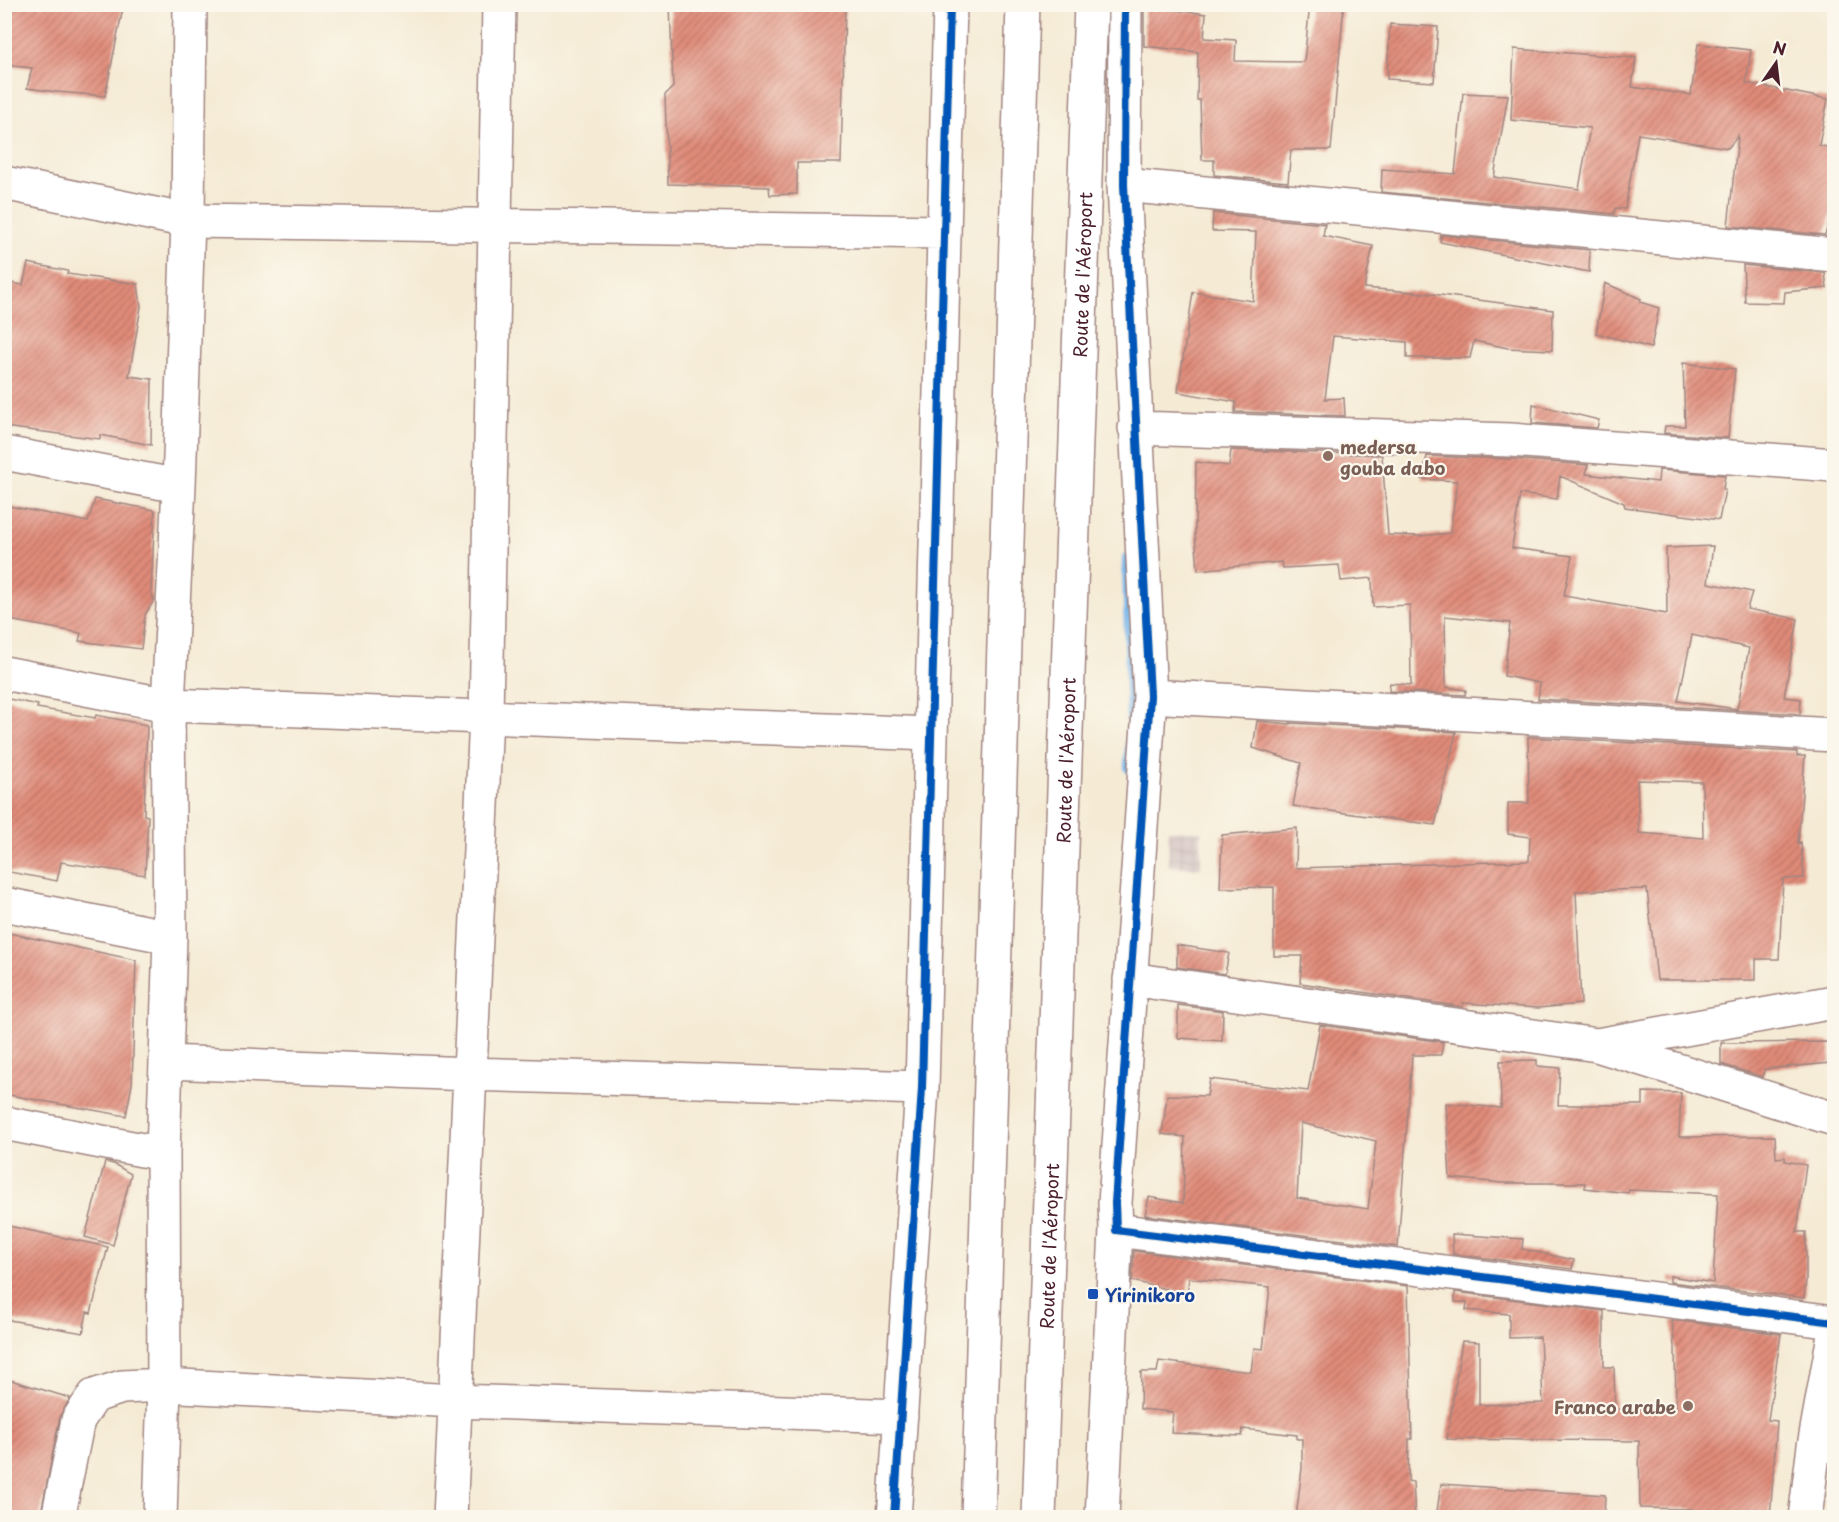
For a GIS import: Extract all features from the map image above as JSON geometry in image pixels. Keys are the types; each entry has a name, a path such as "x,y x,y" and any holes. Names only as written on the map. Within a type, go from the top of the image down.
{"main road":[{"path":"160,1518 164,1385 162,1154 170,938 168,705 179,486 188,221 190,4"},
{"path":"450,1518 486,716 499,4"},
{"path":"894,1518 922,1088 950,4"},
{"path":"978,1518 1023,4"},
{"name":"Route de l'Aéroport","path":"1039,1518 1091,4"},
{"path":"1102,1518 1116,1230 1115,1203 1150,696 1124,185 1125,4"},
{"path":"4,183 188,221 944,232"},
{"path":"1124,185 1834,255"},
{"path":"1135,428 1511,440 1834,465"},
{"path":"4,453 179,486"},
{"path":"4,673 168,705 931,734"},
{"path":"1150,696 1834,735"},
{"path":"4,904 170,938"},
{"path":"1130,979 1597,1045 1834,1119"},
{"path":"1597,1045 1834,1002"},
{"path":"166,1062 922,1088"},
{"path":"4,1123 162,1154"},
{"path":"1116,1230 1834,1322"},
{"path":"1805,1518 1824,1449 1834,1335"},
{"path":"58,1518 78,1420 94,1396 122,1387 164,1385 455,1401 901,1416"}],"shaded area":[{"path":"1168,830 1201,831 1201,868 1169,866"}],"building":[{"path":"4,4 107,4 123,8 105,96 27,88 32,68 4,65"},
{"path":"670,4 845,4 841,163 797,163 797,194 770,195 769,187 668,184 665,95 673,87"},
{"path":"1310,4 1344,4 1331,150 1291,150 1288,182 1214,175 1214,160 1202,160 1200,100 1197,100 1198,52 1144,46 1144,6 1206,14 1204,38 1236,40 1235,61 1304,62"},
{"path":"1390,24 1438,27 1434,82 1387,79"},
{"path":"1698,44 1751,50 1746,83 1828,99 1819,145 1834,149 1834,206 1825,235 1728,226 1738,136 1728,148 1638,134 1625,209 1615,208 1614,214 1381,192 1382,169 1455,174 1463,93 1508,95 1494,177 1579,189 1590,128 1511,120 1514,49 1636,58 1632,87 1691,95"},
{"path":"1213,213 1325,224 1323,236 1373,246 1364,288 1425,293 1553,310 1552,350 1508,348 1474,341 1470,358 1407,358 1407,342 1333,336 1325,399 1344,398 1345,416 1235,412 1236,402 1178,392 1193,292 1253,301 1256,232 1212,231"},
{"path":"1441,235 1590,250 1589,272 1440,242"},
{"path":"28,263 68,271 67,274 138,284 141,307 129,376 152,379 151,445 100,435 100,439 4,427 4,282 23,285"},
{"path":"1743,265 1825,273 1827,288 1785,292 1784,303 1745,302"},
{"path":"1605,283 1641,299 1640,302 1659,308 1651,348 1596,333"},
{"path":"1683,363 1735,369 1728,438 1664,433 1665,426 1685,426"},
{"path":"1533,404 1599,420 1597,428 1532,423"},
{"path":"1231,450 1382,455 1388,535 1420,536 1450,533 1457,481 1422,479 1427,456 1588,465 1586,474 1658,482 1659,470 1725,475 1723,489 1725,490 1719,520 1625,507 1624,503 1560,476 1557,499 1520,494 1512,548 1572,556 1564,596 1667,614 1666,548 1713,546 1708,583 1752,592 1747,609 1798,619 1784,697 1801,699 1800,714 1538,699 1540,683 1504,676 1510,623 1445,616 1446,687 1466,690 1465,695 1389,691 1390,683 1411,685 1410,605 1373,607 1372,578 1341,581 1339,565 1283,568 1281,562 1198,570 1195,533 1196,462 1229,466","holes":["1692,635 1749,648 1737,709 1678,701"]},
{"path":"95,499 155,510 151,591 154,600 145,615 141,649 79,641 81,633 4,619 4,505 88,522"},
{"path":"4,698 38,705 37,708 95,718 96,715 147,725 144,815 148,816 145,875 61,862 57,881 4,871"},
{"path":"1257,721 1456,732 1435,825 1293,806 1301,763 1253,748"},
{"path":"1528,737 1797,752 1797,756 1805,756 1798,843 1801,842 1804,878 1783,879 1779,959 1756,959 1756,980 1657,980 1647,889 1576,891 1581,1004 1538,1008 1463,1003 1463,1007 1300,983 1302,956 1274,956 1274,887 1220,888 1222,835 1297,828 1296,868 1529,861 1530,837 1508,834 1508,803 1529,803","holes":["1637,780 1702,782 1703,838 1639,833"]},
{"path":"4,932 136,960 132,1084 126,1116 4,1094"},
{"path":"1177,945 1229,953 1225,974 1177,967"},
{"path":"1178,1005 1223,1011 1222,1041 1178,1038"},
{"path":"1320,1025 1443,1042 1441,1055 1412,1055 1398,1247 1145,1215 1149,1197 1183,1203 1185,1137 1162,1134 1167,1095 1207,1096 1210,1079 1308,1091","holes":["1301,1123 1376,1141 1368,1209 1297,1198"]},
{"path":"1830,1042 1831,1063 1764,1069 1763,1077 1721,1064 1721,1043"},
{"path":"1537,1060 1537,1066 1560,1068 1558,1105 1643,1105 1643,1092 1681,1093 1679,1137 1775,1136 1776,1158 1785,1157 1785,1161 1806,1165 1797,1232 1806,1232 1804,1298 1670,1282 1670,1276 1713,1283 1718,1194 1629,1190 1628,1193 1585,1188 1585,1183 1502,1183 1450,1178 1446,1103 1501,1108 1500,1061"},
{"path":"105,1162 114,1164 131,1174 113,1245 85,1237"},
{"path":"4,1225 108,1247 91,1313 87,1312 83,1333 4,1319"},
{"path":"1452,1234 1523,1239 1522,1249 1574,1260 1572,1269 1453,1254"},
{"path":"1134,1251 1408,1286 1412,1439 1409,1439 1408,1481 1413,1482 1415,1518 1296,1518 1302,1468 1302,1439 1297,1439 1297,1435 1243,1429 1242,1436 1171,1433 1173,1412 1140,1409 1141,1372 1157,1372 1159,1361 1251,1372 1254,1348 1263,1349 1270,1287 1189,1278 1187,1294 1132,1281"},
{"path":"1455,1292 1604,1311 1604,1367 1614,1367 1615,1409 1676,1409 1672,1320 1781,1334 1768,1420 1777,1421 1770,1518 1692,1518 1692,1509 1640,1508 1639,1441 1447,1439 1462,1341 1479,1342 1479,1405 1543,1403 1540,1337 1509,1338 1509,1314 1466,1310 1467,1302 1455,1302"},
{"path":"4,1378 70,1398 60,1416 40,1518 4,1518"},
{"path":"1441,1484 1605,1495 1604,1518 1436,1518"}],"waterway":[{"path":"1127,559 1131,723 1129,768"}],"cycle path":[{"path":"894,1518 922,1088 950,4"},
{"path":"1125,4 1124,185 1150,696 1115,1203 1116,1230 1834,1322"}],"place":[{"name":"medersa gouba dabo","path":"1328,456"},
{"name":"Yirinikoro","path":"1093,1294"},
{"name":"Franco arabe","path":"1688,1406"}]}
